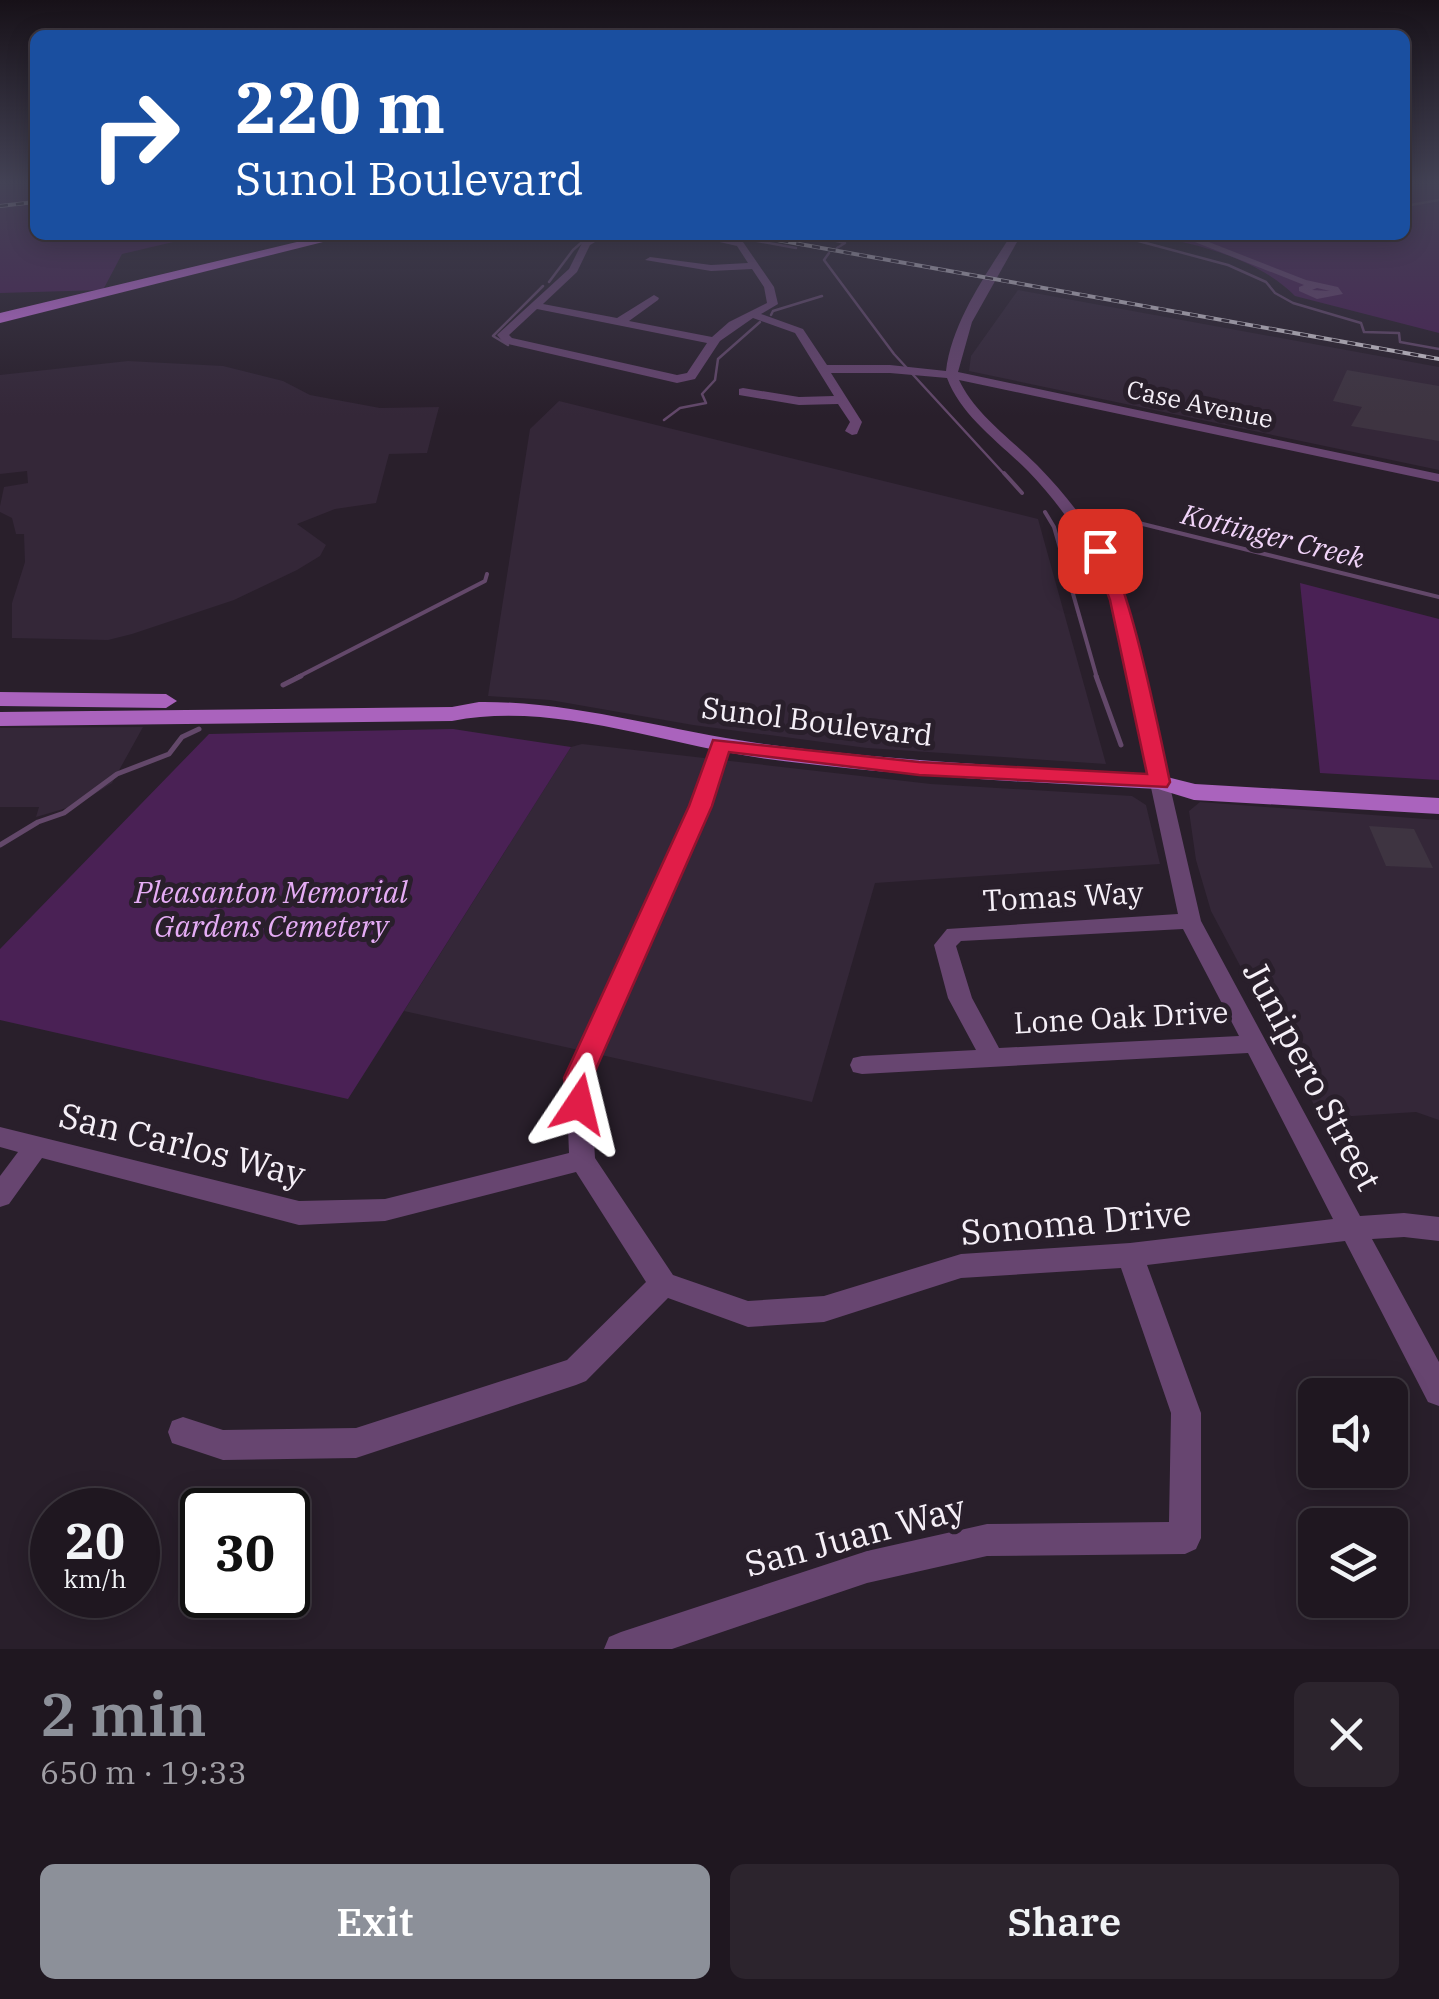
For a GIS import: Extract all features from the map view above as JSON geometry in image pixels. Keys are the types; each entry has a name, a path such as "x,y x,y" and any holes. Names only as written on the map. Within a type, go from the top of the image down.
{"highway":[{"path":"0,308 196,262"},
{"path":"0,318 232,262"}],"main road":[{"name":"Sunol Boulevard","path":"0,699 455,700 469,708"},
{"path":"263,716 277,707 343,707 383,701"},
{"name":"Sunol Boulevard","path":"0,719 452,714 469,708 555,714 721,744 919,769 1159,782 1194,792 1439,806"},
{"name":"Sunol Boulevard","path":"1159,782 1191,776 1439,789"}],"street":[{"path":"577,262 537,306 502,336 508,341 677,380 691,376 711,340 773,304 770,287 753,262"},
{"path":"665,262 711,268 756,266"},
{"path":"951,375 972,310 1000,262"},
{"path":"1252,262 1310,287"},
{"path":"619,322 654,298"},
{"path":"537,306 711,340"},
{"path":"751,314 799,331 856,422 852,430"},
{"name":"Case Avenue","path":"824,369 890,367 951,375 1439,478"},
{"name":"Junipero Street","path":"951,375 964,400 1076,515 1100,551 1119,600 1190,921 1439,1392"},
{"path":"964,400 974,390 1013,387"},
{"path":"743,392 799,401 843,400"},
{"path":"183,1432 223,1445 356,1443 576,1371 663,1284 582,1160 578,1078 700,806 721,744"},
{"name":"Tomas Way","path":"991,1056 960,998 945,944 956,934 1190,921"},
{"name":"Lone Oak Drive","path":"862,1065 1254,1044"},
{"name":"San Carlos Way","path":"0,1137 299,1214 385,1210 582,1160"},
{"path":"0,1196 37,1146"},
{"name":"Sonoma Drive","path":"663,1284 748,1314 824,1309 961,1266 1130,1256 1354,1228 1404,1225 1439,1229"},
{"name":"San Juan Way","path":"621,1649 867,1567 986,1540 1186,1538 1186,1413 1130,1256"}],"shaded area":[{"path":"1018,290 1439,367 1439,470 969,371 971,356"},
{"path":"128,361 223,366 283,381 310,395 380,408 439,407 427,453 389,454 376,503 335,509 297,524 326,545 320,556 297,570 234,600 108,640 12,638 12,603 25,562 24,534 16,534 12,518 0,512 0,506 4,487 28,483 27,471 0,474 0,375"},
{"path":"559,401 1038,519 1106,764 867,748 693,725 550,700 488,696 530,429"},
{"path":"143,727 112,783 77,805 36,817 39,807 0,807 0,728"},
{"path":"582,744 931,784 1132,796 1146,805 1160,864 875,883 812,1102 404,1011 571,747"},
{"path":"1200,802 1439,820 1439,1120 1416,1112 1321,1118 1211,911 1196,860 1189,811"}],"green space":[{"path":"0,262 118,262 103,290 0,293"},
{"path":"1439,262 1439,333 1295,296 1245,263"},
{"path":"1300,583 1439,619 1439,780 1320,773"},
{"name":"Pleasanton Memorial Gardens Cemetery","path":"453,729 571,747 348,1099 0,1020 0,949 209,734"}],"building":[{"path":"1347,370 1439,386 1439,441 1351,426 1362,407 1333,401"},
{"path":"1369,826 1414,829 1433,868 1386,866"}],"waterway":[{"path":"549,282 564,262"},
{"path":"825,262 894,354 1006,476"},
{"path":"1217,262 1266,282 1275,293 1293,303 1361,323 1364,332 1399,333 1400,342 1439,349"},
{"path":"508,345 493,336 543,286"},
{"path":"771,315 773,311 822,296"},
{"path":"664,420 680,408 706,403 702,394 715,380 718,359 760,322"},
{"path":"1004,473 1022,493"},
{"path":"1045,512 1054,527 1097,678"},
{"name":"Kottinger Creek","path":"1098,513 1439,597"},
{"path":"296,678 485,581 487,574"},
{"path":"283,685 301,676"},
{"path":"1096,676 1121,745"},
{"path":"0,845 38,822 64,813 117,774 169,754 182,737 199,729"}],"railway":[{"path":"899,262 1439,359"}],"route":[{"path":"579,1104 578,1078 700,806 721,744 919,769 1159,782 1119,600 1100,551"}]}
